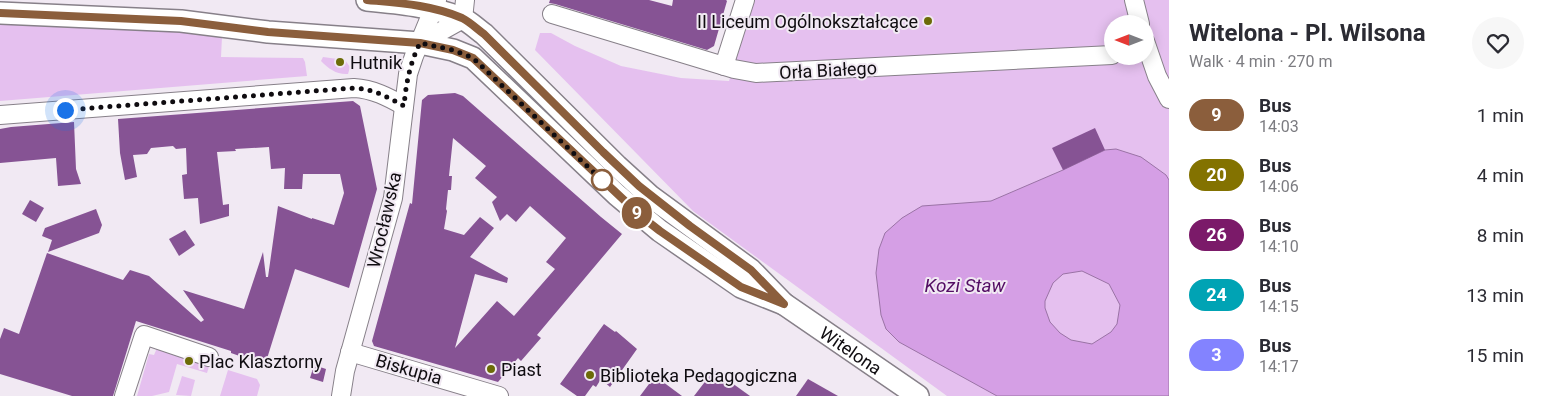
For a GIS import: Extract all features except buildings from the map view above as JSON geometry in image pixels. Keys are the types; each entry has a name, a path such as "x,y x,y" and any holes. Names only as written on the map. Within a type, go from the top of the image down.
{"main road":[{"name":"Witelona","path":"377,1 464,9 484,34 617,166 650,196 751,270 784,304 918,396"},
{"path":"0,13 181,21 268,32 420,43"},
{"name":"Witelona","path":"420,43 453,50 473,58 617,195 654,226 741,287 784,304"}],"street":[{"path":"724,66 745,0"},
{"path":"1134,0 1138,15"},
{"name":"Wrocławska","path":"341,396 344,374 393,196 408,74 412,60 436,5"},
{"path":"420,43 464,9"},
{"name":"Orła Białego","path":"552,14 724,66 746,72 764,74 1104,55"},
{"path":"1153,65 1169,99"},
{"path":"0,115 354,88 382,94 404,106"},
{"path":"124,396 144,335 209,357"},
{"name":"Biskupia","path":"350,352 497,396"}],"shaded area":[{"path":"755,0 1169,0 1169,396 947,396 693,211 535,50 540,33 551,33 575,46 621,66 681,78 729,81"},
{"path":"0,24 188,32 222,37 221,57 303,58 307,76 0,101"},
{"path":"323,57 345,60 350,67 348,74 340,74 330,69 321,61"},
{"path":"157,348 210,363 207,373 177,364 169,392 152,396 137,396 149,354 154,355"},
{"path":"228,370 257,379 260,385 257,396 220,396"},
{"path":"182,376 195,380 191,396 176,395"}],"water":[{"name":"Kozi Staw","path":"1116,149 1141,157 1166,175 1169,180 1169,396 997,396 899,342 886,329 881,315 876,273 879,249 885,233 902,218 922,206 991,201 1105,150","holes":["1082,271 1109,284 1120,305 1117,324 1111,332 1092,344 1071,340 1060,333 1050,322 1045,308 1045,301 1053,283 1063,274"]}],"bus line":[{"name":"9","path":"0,13 181,21 268,32 420,43 453,50 473,58 617,195 660,231 741,287 784,304 751,270 650,196 617,166 484,34 463,19 434,9 367,0"}],"place":[{"name":"II Liceum Ogólnokształcące","path":"928,21"},
{"name":"Hutnik","path":"340,62"},
{"name":"Plac Klasztorny","path":"189,361"},
{"name":"Piast","path":"491,369"},
{"name":"Biblioteka Pedagogiczna","path":"590,375"}],"route":[{"path":"65,110 354,88 382,94 404,106 408,74 420,43 453,50 473,58 605,183 602,180"}]}
